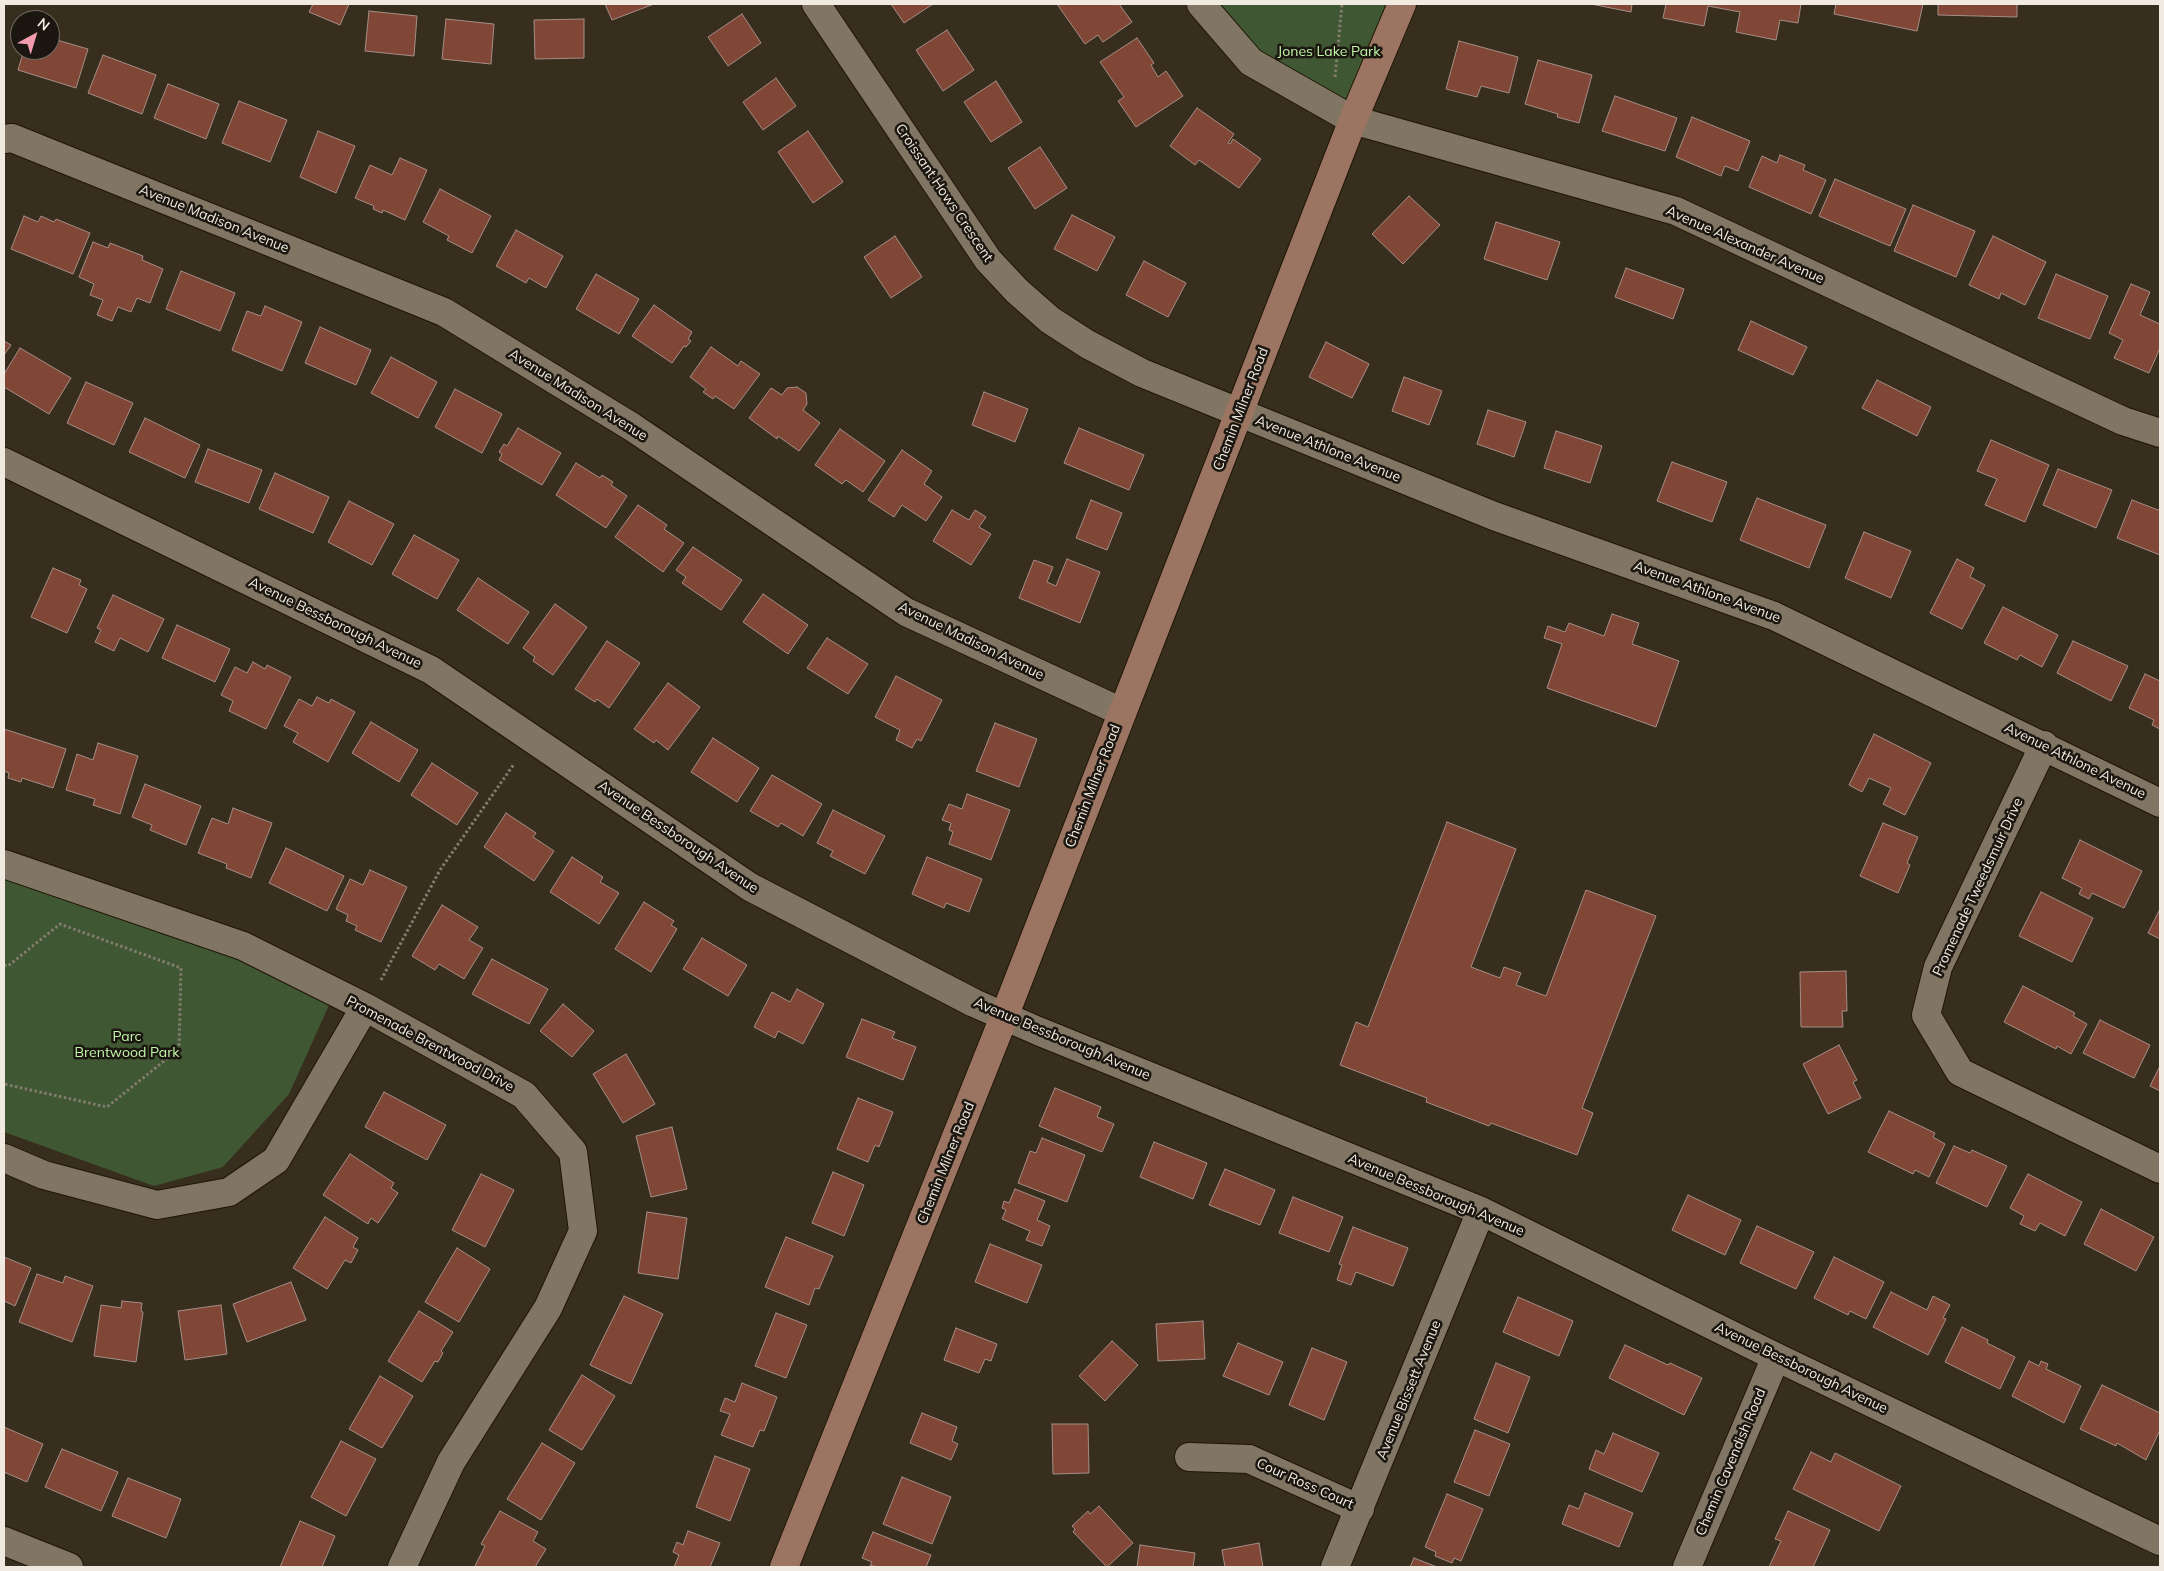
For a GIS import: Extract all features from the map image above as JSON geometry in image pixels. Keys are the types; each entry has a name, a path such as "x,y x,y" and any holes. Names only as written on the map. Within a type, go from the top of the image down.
{"street":[{"name":"Croissant Hows Crescent","path":"816,4 988,260 1017,291 1050,320 1087,344 1142,373 1240,413"},
{"name":"Avenue Alexander Avenue","path":"1201,4 1251,62 1353,120 1676,211 2123,421 2160,432"},
{"name":"Chemin Milner Road","path":"784,1567 1004,1017 1353,120 1402,4"},
{"name":"Avenue Madison Avenue","path":"4,139 12,138 444,312 632,427 906,612 1122,712"},
{"name":"Avenue Athlone Avenue","path":"1240,413 1494,516 1774,616 2044,745 2160,803"},
{"name":"Avenue Bessborough Avenue","path":"4,462 431,670 750,888 1004,1017 1482,1211 1776,1356 2160,1541"},
{"name":"Promenade Tweedsmuir Drive","path":"2044,745 1938,968 1926,1015 1960,1072 2160,1169"},
{"name":"Promenade Brentwood Drive","path":"4,864 243,946 365,1008 524,1095 573,1152 583,1231 548,1308 451,1462 402,1567"},
{"path":"4,1158 44,1175 158,1205 229,1192 276,1160 365,1008"},
{"name":"Avenue Bissett Avenue","path":"1335,1567 1482,1211"},
{"name":"Chemin Cavendish Road","path":"1687,1567 1776,1356"},
{"name":"Cour Ross Court","path":"1189,1457 1249,1459 1360,1508"},
{"path":"4,1542 69,1567"}],"path":[{"path":"1335,83 1342,4"},
{"path":"381,980 440,870 514,764"},
{"path":"4,965 8,966 60,924 181,968 179,1049 106,1107 4,1084"}],"green space":[{"name":"Jones Lake Park","path":"1201,4 1402,4 1353,120 1251,62"},
{"name":"Parc Brentwood Park","path":"4,865 334,994 289,1094 223,1167 154,1186 4,1132"}],"building":[{"path":"313,4 349,4 340,25 309,12"},
{"path":"605,4 654,4 612,20"},
{"path":"891,4 933,4 904,23"},
{"path":"1057,4 1119,4 1132,22 1103,42 1098,35 1085,44"},
{"path":"1591,4 1632,4 1631,12"},
{"path":"1666,4 1801,4 1798,23 1780,20 1776,40 1736,32 1740,12 1708,6 1704,26 1663,18"},
{"path":"1836,4 1923,4 1917,31 1834,14"},
{"path":"1938,4 2017,4 2017,17 1938,15"},
{"path":"369,11 417,16 414,56 365,51"},
{"path":"742,14 761,43 728,66 708,37"},
{"path":"446,19 494,24 491,64 442,59"},
{"path":"584,19 584,58 535,59 534,20"},
{"path":"947,30 974,70 943,91 916,50"},
{"path":"1137,38 1154,63 1151,65 1158,77 1166,71 1183,96 1136,127 1118,101 1124,97 1100,62"},
{"path":"60,41 88,49 76,88 18,70 21,60 60,60"},
{"path":"1459,41 1518,57 1509,93 1481,86 1477,97 1446,89"},
{"path":"103,55 156,75 142,114 88,93"},
{"path":"1538,60 1592,75 1579,123 1557,117 1558,114 1525,104"},
{"path":"776,78 796,106 763,130 743,102"},
{"path":"996,81 1022,122 991,142 964,102"},
{"path":"168,84 219,104 206,139 154,118"},
{"path":"1615,96 1677,118 1665,151 1602,131"},
{"path":"239,101 287,120 270,162 222,143"},
{"path":"1197,108 1234,134 1228,143 1230,144 1233,139 1261,159 1239,188 1199,160 1195,165 1170,146"},
{"path":"1692,117 1750,141 1738,171 1725,166 1721,176 1676,157"},
{"path":"318,131 355,146 336,193 300,177"},
{"path":"808,131 843,182 813,203 778,152"},
{"path":"1040,147 1067,188 1035,209 1008,168"},
{"path":"1780,155 1805,165 1803,170 1826,180 1811,214 1749,187 1762,156 1777,163"},
{"path":"400,158 427,170 405,220 383,210 382,213 373,209 374,206 355,198 370,165 392,175"},
{"path":"1835,179 1906,209 1890,246 1819,216"},
{"path":"440,189 491,216 472,253 447,240 449,236 423,222"},
{"path":"1409,196 1440,225 1403,264 1372,234"},
{"path":"1913,205 1975,231 1956,277 1894,251"},
{"path":"1072,215 1115,237 1097,271 1054,249"},
{"path":"24,216 38,222 41,216 54,222 56,219 90,233 73,274 11,249"},
{"path":"1496,222 1560,242 1547,280 1484,259"},
{"path":"516,230 563,256 546,288 529,278 526,283 496,266"},
{"path":"895,236 922,277 891,298 864,257"},
{"path":"1993,236 2046,262 2025,305 2001,293 1999,299 1969,285"},
{"path":"93,242 108,248 110,243 143,256 142,260 163,269 150,303 137,298 131,312 118,307 112,321 97,315 103,300 90,295 94,284 79,277"},
{"path":"1144,261 1186,283 1168,317 1126,295"},
{"path":"1626,268 1684,289 1673,319 1615,297"},
{"path":"181,271 235,293 220,331 166,309"},
{"path":"596,274 639,299 619,334 576,309"},
{"path":"2056,274 2108,296 2090,339 2038,318"},
{"path":"2131,284 2150,292 2140,315 2160,324 2160,348 2149,373 2114,358 2123,340 2109,333"},
{"path":"654,305 692,332 688,339 691,341 686,347 684,346 672,363 632,336"},
{"path":"265,306 302,322 282,371 232,350 247,311 261,316"},
{"path":"1751,321 1807,347 1793,375 1738,350"},
{"path":"320,327 371,350 356,385 305,363"},
{"path":"4,341 11,345 4,355"},
{"path":"1326,342 1369,364 1352,398 1309,377"},
{"path":"711,347 738,366 741,361 760,374 734,409 715,396 713,399 703,392 706,389 690,377"},
{"path":"20,348 71,378 49,414 4,387 4,374"},
{"path":"391,357 437,382 418,418 371,393"},
{"path":"1404,377 1442,391 1429,425 1392,411"},
{"path":"1877,380 1931,407 1917,436 1862,408"},
{"path":"86,382 133,403 114,445 67,423"},
{"path":"797,387 806,393 807,404 803,410 820,423 799,451 778,436 777,439 749,418 771,388 782,395 787,388"},
{"path":"455,389 502,414 482,453 435,427"},
{"path":"984,392 1028,409 1015,442 972,425"},
{"path":"1488,410 1526,422 1514,457 1477,444"},
{"path":"145,418 200,445 185,478 129,452"},
{"path":"518,428 561,453 542,485 499,460 502,454 499,452 504,444 507,446"},
{"path":"1079,428 1144,455 1129,490 1064,463"},
{"path":"840,429 885,461 863,492 846,480 842,484 815,465"},
{"path":"1556,431 1602,446 1590,483 1544,468"},
{"path":"1991,440 2049,465 2025,522 1985,505 1997,479 1977,471"},
{"path":"208,449 262,470 249,503 195,482"},
{"path":"902,450 932,471 924,484 942,497 926,521 902,505 894,517 868,500"},
{"path":"1672,462 1727,482 1712,522 1657,501"},
{"path":"576,463 600,478 602,475 613,482 611,485 627,496 606,528 556,495"},
{"path":"2058,469 2112,490 2096,528 2043,505"},
{"path":"275,473 329,497 313,533 259,509"},
{"path":"1757,498 1826,525 1809,568 1740,540"},
{"path":"1091,500 1122,513 1107,550 1076,538"},
{"path":"2132,500 2158,510 2160,509 2160,555 2117,538"},
{"path":"349,501 394,524 372,565 328,542"},
{"path":"638,505 667,525 664,529 684,543 663,572 615,537"},
{"path":"952,510 969,520 975,510 986,517 979,527 991,534 971,565 933,541"},
{"path":"1864,532 1911,551 1891,598 1845,578"},
{"path":"414,535 459,560 437,599 392,574"},
{"path":"693,547 742,580 721,610 682,583 686,577 676,570"},
{"path":"1067,559 1100,572 1080,623 1019,598 1034,560 1053,567 1047,582 1056,586"},
{"path":"1957,559 1974,568 1970,577 1985,585 1962,629 1930,613"},
{"path":"53,568 81,580 79,585 87,589 67,633 31,617"},
{"path":"478,578 529,612 508,644 457,610"},
{"path":"763,594 808,625 788,654 743,622"},
{"path":"113,595 164,619 148,652 120,638 114,651 95,642 101,630 97,628"},
{"path":"555,604 587,627 553,675 533,661 535,657 523,648"},
{"path":"2003,607 2058,635 2042,667 2020,655 2017,660 1984,643"},
{"path":"1612,614 1639,623 1632,644 1679,661 1656,727 1547,688 1562,644 1544,638 1548,626 1565,632 1569,623 1604,636"},
{"path":"177,625 230,649 215,682 162,658"},
{"path":"827,638 868,664 848,694 807,668"},
{"path":"607,641 640,663 609,708 597,699 595,702 575,689"},
{"path":"2073,641 2128,666 2111,701 2057,673"},
{"path":"253,662 265,669 267,665 291,677 266,729 229,711 233,701 221,695 235,667 247,673"},
{"path":"2145,674 2160,681 2160,729 2152,725 2154,720 2129,708"},
{"path":"896,676 942,700 921,741 917,739 912,748 896,740 900,730 875,717"},
{"path":"668,683 700,707 668,750 656,740 654,743 634,729"},
{"path":"317,697 329,703 331,699 355,712 328,762 293,742 298,733 284,726 299,699 312,706"},
{"path":"371,722 418,750 399,782 352,753"},
{"path":"995,723 1037,739 1019,787 976,771"},
{"path":"4,729 66,749 53,788 22,778 21,782 8,778 9,773 4,771"},
{"path":"1874,734 1931,763 1905,815 1883,804 1891,788 1869,778 1862,792 1849,785"},
{"path":"713,738 759,768 737,802 691,772"},
{"path":"98,743 138,756 120,814 93,805 95,799 66,790 77,754 93,760"},
{"path":"432,763 478,793 457,825 411,795"},
{"path":"772,775 822,804 803,836 781,823 778,827 750,811"},
{"path":"145,784 201,806 186,845 150,830 152,825 132,817"},
{"path":"967,794 1010,810 991,860 949,844 953,832 949,830 951,823 942,820 949,804 962,809"},
{"path":"233,808 272,823 251,878 226,868 227,864 198,853 212,818 228,824"},
{"path":"833,810 885,836 865,874 830,856 833,851 817,843"},
{"path":"506,813 536,833 533,837 554,851 534,881 484,847"},
{"path":"1447,822 1516,849 1471,967 1500,978 1504,967 1521,973 1516,985 1546,996 1586,890 1656,916 1582,1108 1593,1113 1577,1155 1491,1123 1489,1126 1426,1102 1427,1098 1340,1065 1356,1022 1368,1027"},
{"path":"1883,823 1918,837 1907,863 1910,865 1898,893 1860,876"},
{"path":"2080,840 2142,871 2124,908 2092,893 2089,899 2079,894 2082,888 2062,878"},
{"path":"286,848 344,876 327,911 269,883"},
{"path":"572,857 603,877 600,882 619,893 599,924 550,892"},
{"path":"927,857 982,879 969,912 946,903 944,908 912,894"},
{"path":"370,870 407,887 381,942 355,930 357,926 346,921 348,915 336,909 350,879 363,885"},
{"path":"2041,892 2093,918 2072,962 2019,936"},
{"path":"644,902 674,921 671,925 677,929 651,972 615,949"},
{"path":"442,905 478,927 469,940 483,948 464,979 439,964 435,970 412,956"},
{"path":"2160,909 2160,939 2148,933"},
{"path":"702,938 747,965 728,996 683,969"},
{"path":"492,959 548,989 529,1024 472,994"},
{"path":"1846,971 1847,1011 1842,1011 1843,1027 1801,1027 1800,972"},
{"path":"2023,986 2075,1013 2073,1016 2087,1024 2071,1054 2057,1046 2056,1049 2004,1022"},
{"path":"797,989 824,1004 803,1044 778,1031 775,1038 754,1027 772,992 790,1002"},
{"path":"563,1004 594,1031 572,1057 540,1031"},
{"path":"862,1019 895,1032 892,1038 916,1047 903,1080 846,1057"},
{"path":"2100,1020 2150,1045 2134,1078 2083,1053"},
{"path":"1839,1045 1857,1080 1853,1082 1861,1098 1828,1114 1803,1064"},
{"path":"626,1054 655,1104 623,1123 593,1074"},
{"path":"2160,1066 2160,1091 2150,1086"},
{"path":"1055,1088 1101,1107 1097,1117 1114,1124 1102,1152 1039,1126"},
{"path":"384,1092 446,1125 427,1160 365,1127"},
{"path":"858,1098 893,1112 879,1147 875,1145 868,1162 837,1149"},
{"path":"1889,1111 1935,1133 1933,1137 1945,1144 1929,1177 1915,1170 1913,1174 1868,1152"},
{"path":"672,1127 687,1189 651,1197 636,1136"},
{"path":"1042,1138 1085,1155 1067,1202 1018,1183 1030,1151 1036,1153"},
{"path":"1154,1142 1207,1163 1193,1199 1140,1177"},
{"path":"1954,1146 1970,1153 1972,1150 2007,1166 1987,1207 1936,1183"},
{"path":"350,1154 394,1183 391,1188 398,1193 378,1223 371,1218 368,1224 323,1195"},
{"path":"1225,1169 1275,1190 1260,1225 1209,1205"},
{"path":"833,1172 864,1185 844,1236 812,1223"},
{"path":"481,1174 514,1190 485,1247 452,1230"},
{"path":"2028,1174 2082,1202 2065,1236 2040,1223 2035,1231 2020,1224 2024,1216 2010,1208"},
{"path":"1015,1189 1045,1201 1037,1220 1050,1226 1042,1246 1026,1240 1030,1231 1002,1219 1006,1210 1002,1208 1004,1201 1009,1203"},
{"path":"1688,1195 1741,1220 1725,1255 1672,1230"},
{"path":"1293,1197 1343,1217 1329,1252 1279,1233"},
{"path":"2101,1209 2154,1237 2136,1271 2084,1244"},
{"path":"647,1212 687,1218 678,1279 638,1273"},
{"path":"325,1217 358,1238 353,1247 358,1250 351,1263 345,1260 327,1289 293,1268"},
{"path":"1757,1226 1814,1252 1796,1289 1740,1263"},
{"path":"1353,1227 1408,1248 1393,1286 1356,1272 1351,1285 1337,1280 1342,1265 1339,1264"},
{"path":"786,1237 833,1256 819,1289 815,1288 809,1305 765,1287"},
{"path":"990,1244 1042,1265 1027,1303 975,1282"},
{"path":"457,1248 490,1269 459,1322 425,1302"},
{"path":"4,1257 31,1268 15,1306 4,1301"},
{"path":"1834,1257 1884,1282 1866,1319 1850,1311 1848,1315 1814,1298"},
{"path":"37,1274 63,1283 65,1276 93,1286 72,1342 19,1322"},
{"path":"291,1282 306,1320 247,1342 233,1304"},
{"path":"1891,1292 1927,1310 1933,1296 1950,1305 1943,1318 1946,1319 1928,1355 1873,1327"},
{"path":"624,1296 663,1314 631,1384 590,1365"},
{"path":"1518,1297 1573,1321 1559,1356 1503,1332"},
{"path":"122,1301 142,1303 141,1311 143,1312 136,1362 94,1356 101,1305 121,1308"},
{"path":"221,1305 227,1354 185,1360 178,1311"},
{"path":"419,1311 453,1332 441,1351 443,1353 438,1362 435,1361 422,1382 388,1361"},
{"path":"776,1313 807,1325 786,1378 755,1366"},
{"path":"1203,1321 1205,1359 1158,1361 1156,1324"},
{"path":"1962,1327 1988,1340 1987,1343 2015,1357 2000,1389 1945,1362"},
{"path":"956,1328 997,1344 991,1361 985,1359 979,1373 944,1360"},
{"path":"1112,1341 1138,1365 1105,1401 1079,1376"},
{"path":"1238,1343 1283,1362 1269,1395 1223,1376"},
{"path":"1625,1345 1702,1378 1684,1415 1609,1378"},
{"path":"1312,1348 1347,1362 1324,1420 1289,1405"},
{"path":"2029,1361 2039,1366 2041,1361 2048,1364 2046,1369 2081,1386 2064,1423 2012,1396"},
{"path":"1496,1363 1530,1377 1508,1433 1474,1419"},
{"path":"582,1375 615,1396 582,1450 549,1430"},
{"path":"380,1376 413,1396 382,1448 349,1429"},
{"path":"742,1383 777,1397 764,1431 760,1430 753,1447 721,1435 730,1414 720,1411 725,1398 735,1402"},
{"path":"2102,1385 2160,1413 2160,1430 2146,1460 2117,1443 2116,1446 2080,1429"},
{"path":"922,1413 957,1427 952,1441 958,1444 951,1460 910,1443"},
{"path":"1052,1424 1088,1424 1089,1473 1053,1474"},
{"path":"4,1427 43,1444 27,1482 4,1472"},
{"path":"1475,1430 1510,1444 1489,1496 1454,1482"},
{"path":"1613,1433 1659,1453 1642,1492 1589,1469 1596,1450 1604,1454"},
{"path":"341,1441 376,1459 346,1516 311,1497"},
{"path":"542,1443 575,1463 541,1520 507,1499"},
{"path":"62,1449 118,1472 101,1511 45,1487"},
{"path":"1811,1452 1831,1462 1835,1453 1901,1486 1879,1531 1793,1489"},
{"path":"715,1456 750,1469 730,1521 696,1507"},
{"path":"902,1477 951,1497 932,1544 883,1524"},
{"path":"128,1478 181,1499 166,1538 112,1516"},
{"path":"1585,1493 1633,1513 1619,1547 1562,1524 1569,1505 1579,1509"},
{"path":"1447,1494 1483,1509 1461,1561 1454,1558 1452,1563 1435,1556 1436,1552 1425,1547"},
{"path":"1099,1506 1133,1543 1107,1567 1073,1532 1075,1529 1072,1526 1088,1511 1090,1514"},
{"path":"500,1511 538,1532 533,1541 546,1549 535,1567 475,1566 485,1546 481,1544"},
{"path":"1788,1511 1830,1530 1813,1567 1769,1567 1781,1541 1775,1539"},
{"path":"300,1521 335,1536 322,1567 280,1567"},
{"path":"688,1531 720,1543 710,1567 674,1567 679,1555 673,1552 677,1542 683,1545"},
{"path":"873,1532 931,1555 926,1567 876,1567 870,1565 872,1562 862,1558"},
{"path":"1259,1543 1263,1567 1225,1567 1222,1550"},
{"path":"1140,1545 1195,1553 1193,1567 1137,1567"},
{"path":"1414,1558 1437,1567 1410,1567"}]}
